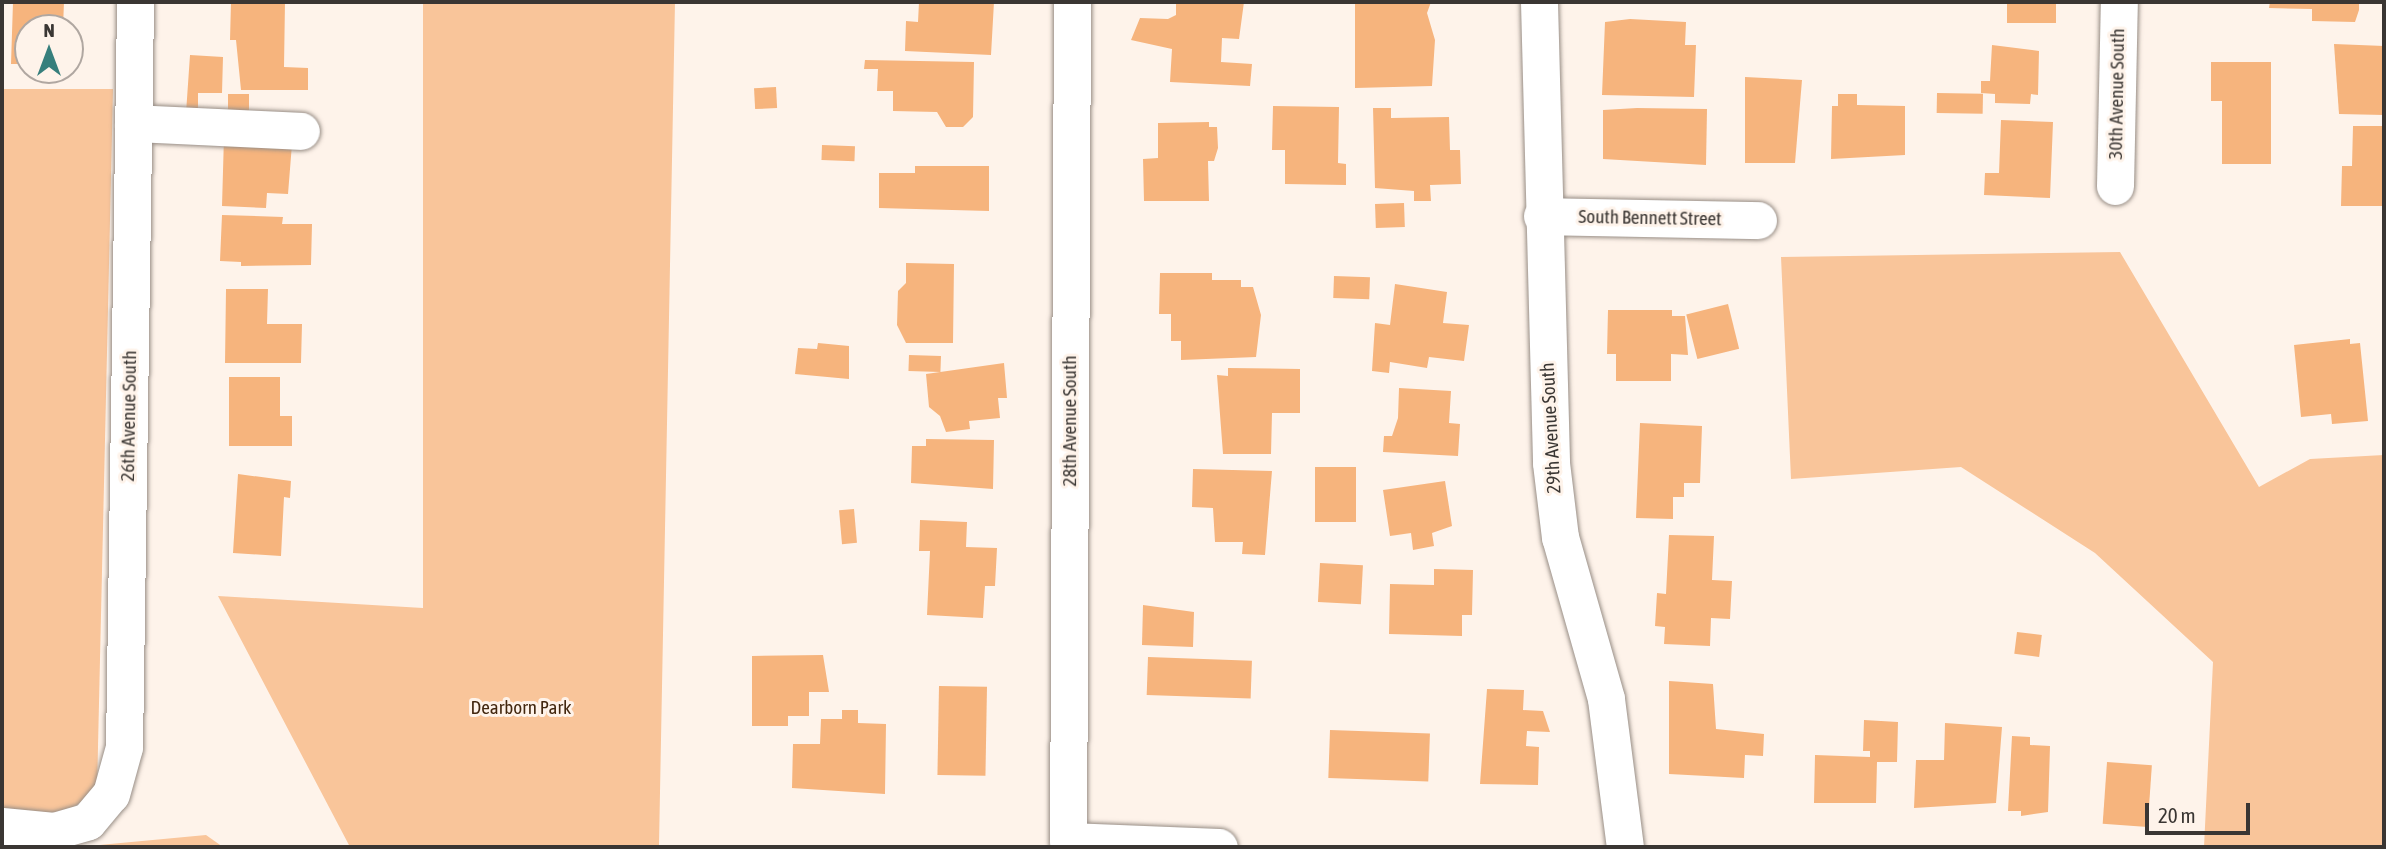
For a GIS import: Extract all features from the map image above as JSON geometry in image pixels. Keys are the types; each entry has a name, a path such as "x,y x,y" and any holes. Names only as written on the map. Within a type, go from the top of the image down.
{"street":[{"name":"26th Avenue South","path":"2,826 54,831 88,821 111,794 124,747 135,2"},
{"name":"28th Avenue South","path":"1073,2 1068,841 1219,847"},
{"name":"29th Avenue South","path":"1539,2 1542,216 1551,463 1560,537 1606,699 1625,847"},
{"name":"30th Avenue South","path":"2115,186 2119,2"},
{"path":"134,123 301,131"},
{"name":"South Bennett Street","path":"1542,216 1758,220"}],"green space":[{"name":"Dearborn Park","path":"423,2 675,2 659,845 684,847 350,847 218,596 423,608"},
{"path":"2,89 113,89 97,791 53,821 2,818"},
{"path":"2120,252 2259,487 2310,459 2384,455 2384,847 2204,847 2213,662 2095,553 1961,467 1791,479 1781,257"},
{"path":"206,835 223,847 78,847"}],"building":[{"path":"13,2 64,2 64,14 14,14 14,64 11,64"},
{"path":"231,2 285,2 284,67 308,68 308,90 241,90 236,40 230,40"},
{"path":"919,2 994,2 991,55 905,51 906,21 918,22"},
{"path":"1176,2 1244,2 1239,39 1222,38 1221,62 1252,64 1250,86 1170,82 1172,49 1131,40 1140,18 1168,19 1176,15"},
{"path":"1355,2 1431,2 1427,13 1435,40 1432,86 1355,88"},
{"path":"2007,2 2056,2 2056,23 2007,23"},
{"path":"2270,2 2359,2 2359,10 2355,22 2312,21 2312,9 2269,8"},
{"path":"1630,19 1686,22 1685,45 1696,45 1694,97 1602,95 1605,22"},
{"path":"2334,44 2384,46 2384,115 2339,114"},
{"path":"1992,45 2039,51 2038,95 2031,94 2030,104 1995,103 1995,94 1981,93 1981,81 1990,81"},
{"path":"190,55 223,57 222,93 198,93 198,113 186,113"},
{"path":"865,60 974,62 973,117 963,127 946,127 937,112 893,111 893,91 877,91 878,69 864,69"},
{"path":"2211,62 2271,62 2271,164 2222,164 2222,101 2211,101"},
{"path":"1745,77 1802,80 1795,163 1745,163"},
{"path":"776,87 777,108 755,109 754,88"},
{"path":"1937,93 1983,94 1983,114 1937,113"},
{"path":"228,94 249,94 249,116 228,116"},
{"path":"1838,94 1857,94 1857,105 1905,106 1905,155 1831,159 1832,106 1838,106"},
{"path":"1273,106 1339,107 1338,163 1346,164 1346,185 1285,184 1285,150 1272,150"},
{"path":"1373,108 1391,108 1391,118 1449,117 1450,150 1460,150 1461,184 1430,185 1431,201 1414,201 1414,191 1375,188"},
{"path":"1707,109 1706,165 1603,159 1603,110"},
{"path":"2001,120 2053,122 2050,198 1984,195 1985,173 1999,173"},
{"path":"1209,122 1209,127 1217,127 1218,148 1214,161 1208,161 1209,201 1144,201 1143,159 1158,158 1158,123"},
{"path":"2353,126 2384,126 2384,206 2341,206 2342,166 2352,166"},
{"path":"224,136 292,144 288,194 267,193 266,208 222,206"},
{"path":"822,145 855,146 854,161 821,160"},
{"path":"915,166 989,166 989,211 879,208 879,173 915,173"},
{"path":"1404,203 1405,227 1376,228 1375,204"},
{"path":"222,215 283,217 282,224 312,224 311,265 241,266 241,262 220,261"},
{"path":"906,263 954,264 953,343 906,343 897,325 898,291 906,283"},
{"path":"1160,273 1212,273 1212,280 1241,280 1241,287 1253,287 1261,315 1256,357 1181,360 1181,341 1171,341 1171,314 1159,314"},
{"path":"1334,276 1370,277 1369,299 1333,298"},
{"path":"1395,284 1447,292 1443,323 1469,325 1464,361 1429,357 1427,368 1390,362 1389,373 1372,371 1375,323 1390,325"},
{"path":"226,289 268,289 267,324 302,324 301,363 225,363"},
{"path":"1728,304 1739,349 1697,359 1686,314"},
{"path":"1608,310 1672,310 1672,316 1685,316 1688,355 1671,354 1671,381 1616,381 1616,354 1607,354"},
{"path":"2350,339 2350,344 2360,343 2368,421 2332,424 2331,414 2301,417 2294,345"},
{"path":"818,343 849,346 849,379 795,374 798,348 817,349"},
{"path":"909,355 941,356 940,372 908,371"},
{"path":"1004,363 1007,398 998,398 1000,418 969,421 970,429 946,432 940,416 929,407 926,374"},
{"path":"1228,368 1300,369 1300,413 1272,413 1271,454 1223,454 1217,375 1228,376"},
{"path":"229,377 280,377 280,416 292,416 292,446 229,446"},
{"path":"1399,388 1451,391 1449,423 1460,424 1458,456 1383,452 1384,436 1392,436 1398,418"},
{"path":"1640,423 1702,426 1700,483 1684,483 1684,497 1673,497 1673,519 1636,518"},
{"path":"926,439 994,440 993,489 911,483 912,446 926,446"},
{"path":"1315,467 1356,467 1356,522 1315,522"},
{"path":"1193,469 1272,471 1265,555 1242,554 1243,542 1215,542 1213,508 1192,507"},
{"path":"238,474 291,481 290,498 284,497 281,556 233,553"},
{"path":"1445,481 1452,526 1432,533 1434,546 1413,550 1411,533 1390,536 1383,490"},
{"path":"854,509 857,543 842,544 839,510"},
{"path":"920,520 967,522 966,547 997,548 995,586 985,586 983,618 927,615 930,551 919,551"},
{"path":"1669,535 1714,536 1712,580 1732,581 1730,619 1711,618 1710,646 1664,644 1665,627 1655,626 1657,593 1666,594"},
{"path":"1320,563 1363,565 1361,604 1318,602"},
{"path":"1434,569 1473,570 1472,615 1462,615 1462,636 1389,634 1390,584 1434,585"},
{"path":"1143,605 1194,612 1193,647 1142,645"},
{"path":"2017,632 2042,635 2039,657 2014,654"},
{"path":"823,655 829,692 809,692 809,716 788,716 788,726 752,726 752,656"},
{"path":"1148,657 1252,661 1251,699 1147,695"},
{"path":"1669,681 1713,684 1716,729 1764,734 1763,756 1745,755 1744,778 1669,774"},
{"path":"939,686 987,687 985,776 937,775"},
{"path":"1487,689 1524,690 1523,710 1543,711 1550,732 1527,731 1526,746 1539,747 1538,785 1480,784"},
{"path":"842,710 858,710 858,723 886,724 885,794 792,788 793,744 820,744 821,719 842,719"},
{"path":"1864,720 1898,722 1897,762 1877,762 1876,803 1814,803 1815,755 1870,757 1870,751 1863,751"},
{"path":"1945,723 2002,727 1996,803 1914,808 1916,760 1944,760"},
{"path":"1330,730 1430,733 1428,781 1328,778"},
{"path":"2012,736 2030,737 2030,745 2050,746 2048,812 2021,816 2021,811 2008,811"},
{"path":"2107,762 2152,765 2148,827 2103,824"}]}
